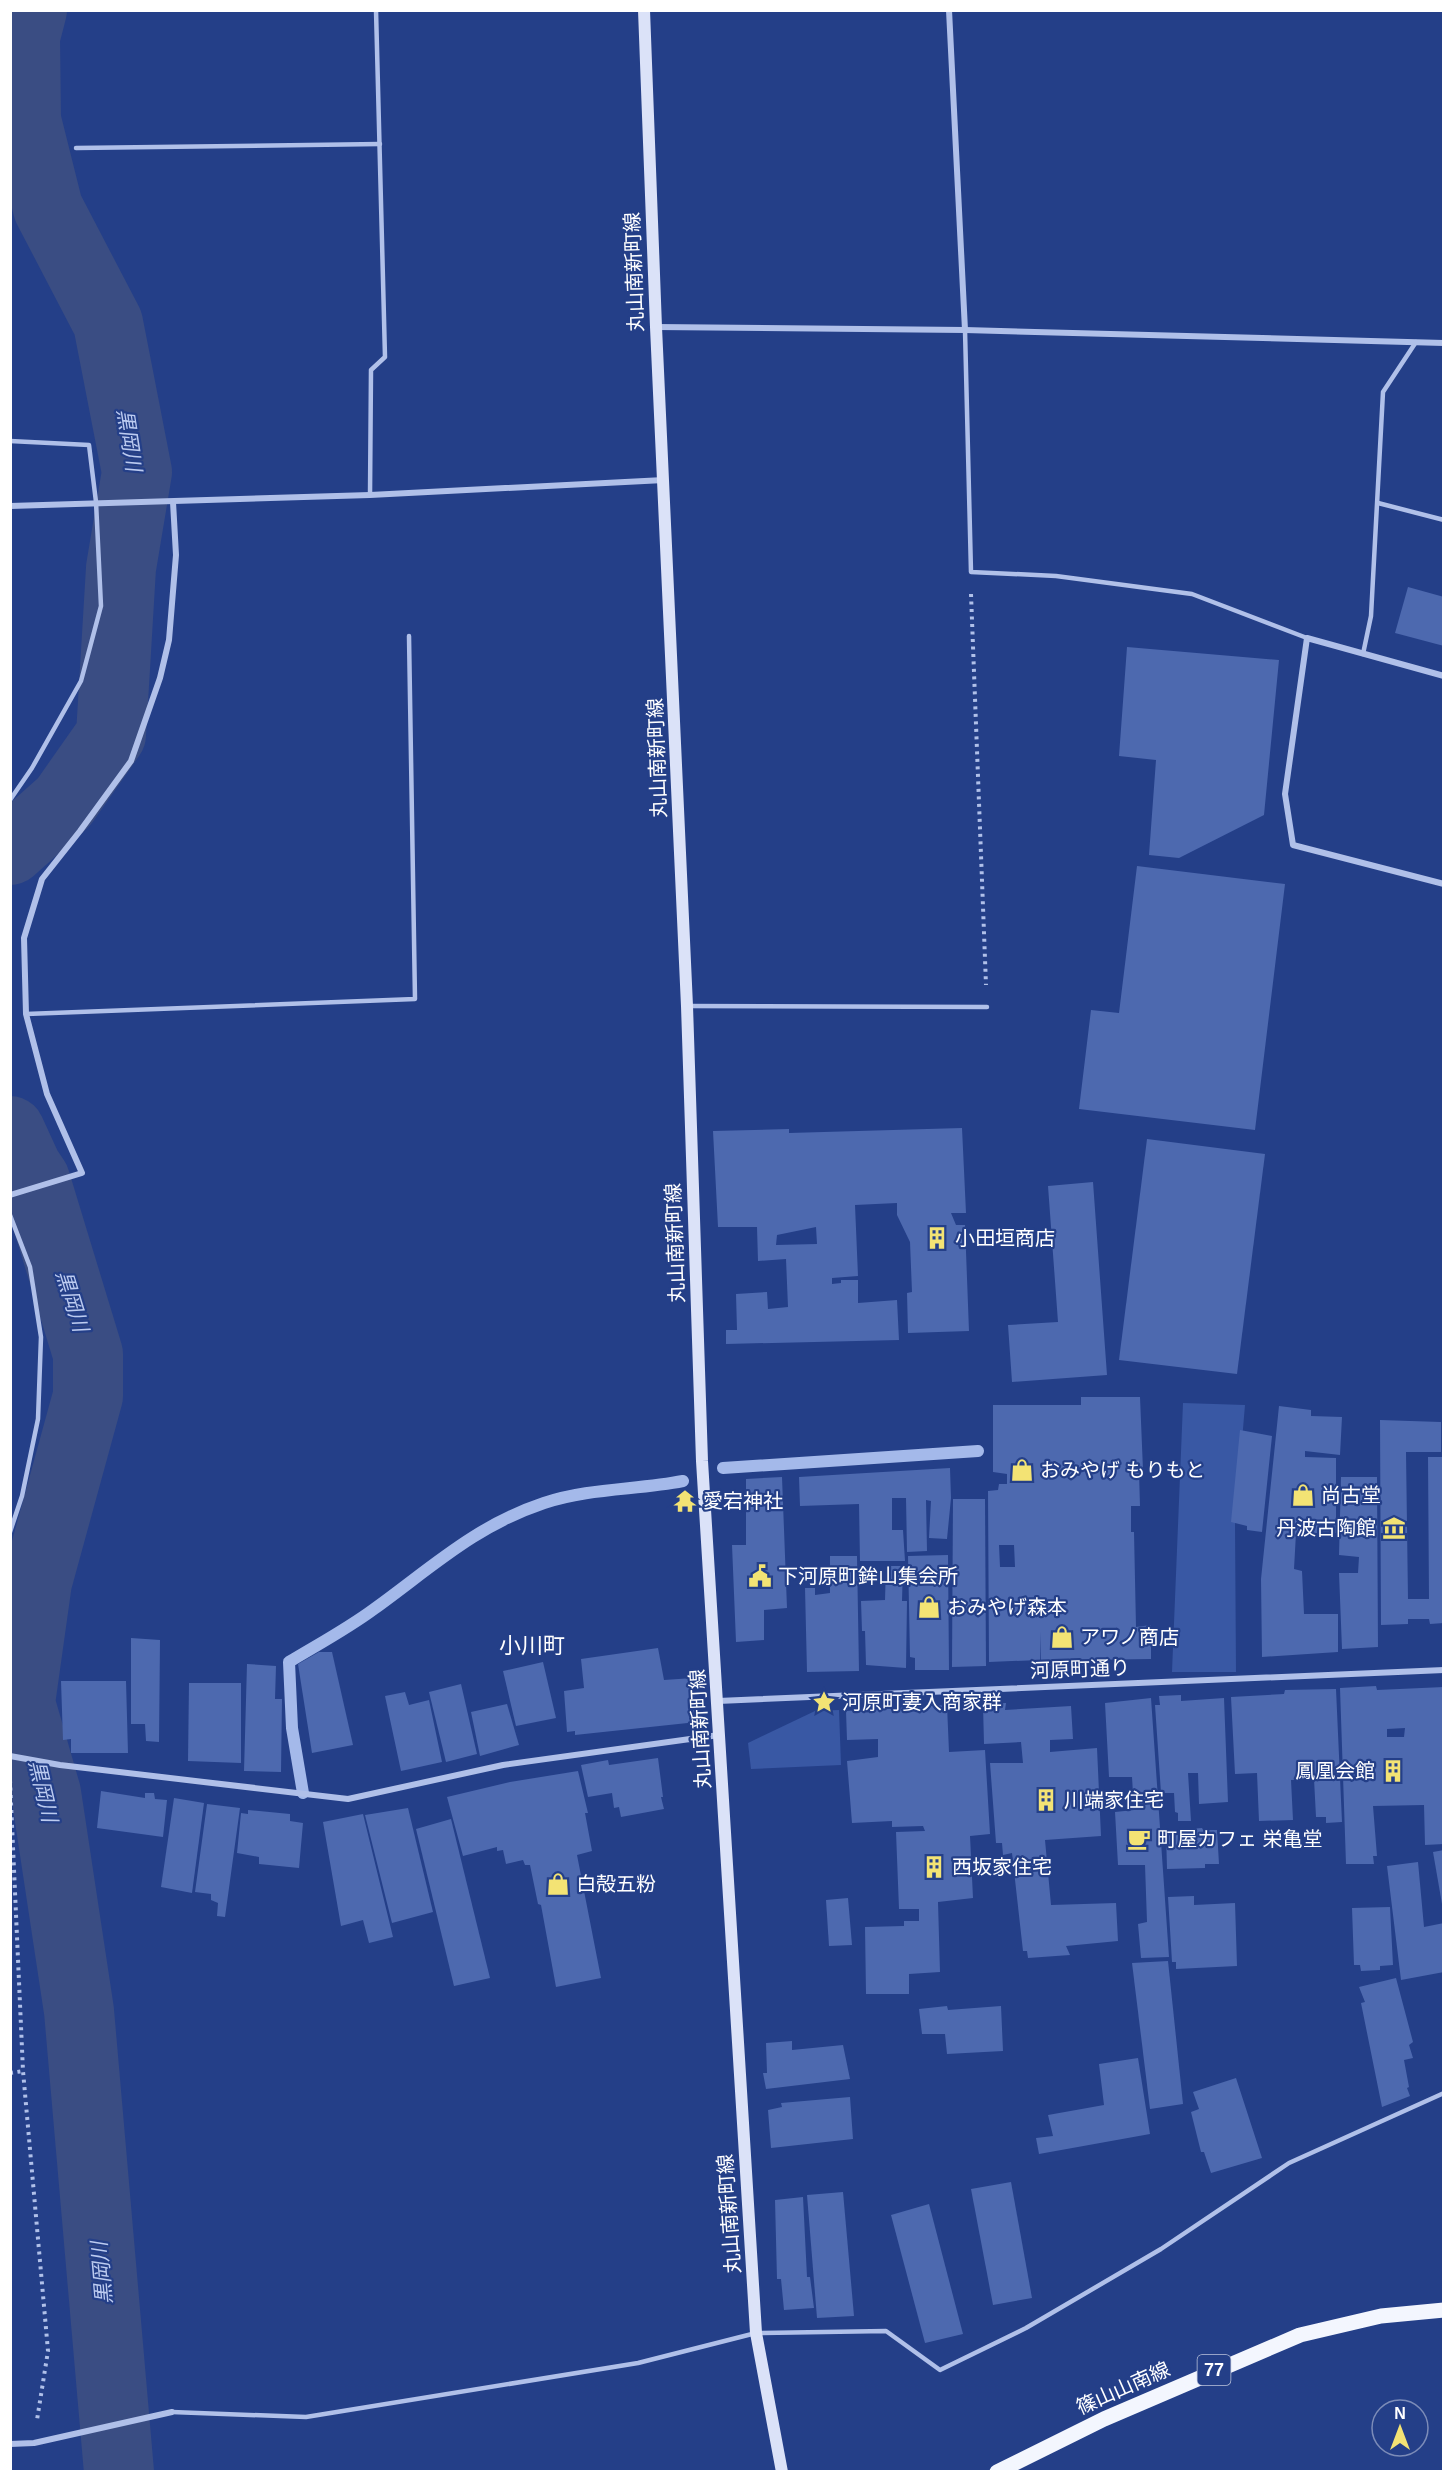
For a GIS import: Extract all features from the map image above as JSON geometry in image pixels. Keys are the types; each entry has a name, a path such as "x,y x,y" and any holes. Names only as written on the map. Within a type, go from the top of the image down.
{"main road":[{"name":"丸山南新町線","path":"644,10 687,1006 702,1461 721,1735 736,2023 756,2333 782,2472"},
{"name":"篠山山南線","path":"997,2472 1114,2414 1300,2335 1381,2316 1443,2310"}],"street":[{"path":"948,10 965,330"},
{"path":"656,327 965,330 1443,343"},
{"path":"10,506 370,495 664,480"},
{"path":"13,1195 82,1173 47,1094 26,1014 24,938 42,879 130,761 160,678 169,640 176,555 173,502"},
{"path":"1443,676 1307,638 1286,794 1293,845 1443,885"},
{"name":"河原町通り","path":"718,1701 1443,1670"},
{"path":"10,1756 60,1765 348,1798 503,1765 721,1735"},
{"path":"10,2444 34,2443 172,2412"}],"lane":[{"path":"370,495 372,370 385,357 376,10"},
{"path":"76,148 380,144"},
{"path":"965,330 971,572 1056,576 1192,594 1307,638"},
{"path":"1363,654 1371,616 1383,392 1416,342"},
{"path":"10,441 89,445 96,502 101,606 81,681 32,768 10,800"},
{"path":"1378,503 1443,520"},
{"path":"26,1014 415,999 409,636"},
{"path":"687,1006 987,1007"},
{"path":"10,1215 30,1267 41,1337 38,1419 22,1496 10,1532"},
{"path":"172,2412 306,2417 638,2363 756,2333 886,2331 940,2370 1026,2328 1161,2249 1289,2163 1443,2093"}],"path":[{"path":"971,572 987,1007"},
{"path":"10,1780 23,2071 48,2351 34,2443"},
{"path":"10,2073 23,2071"}],"shaded area":[{"path":"1183,1403 1245,1405 1235,1524 1236,1672 1172,1672"},
{"path":"839,1710 841,1765 751,1769 748,1743 815,1711"}],"building":[{"path":"1408,587 1444,597 1444,646 1395,633"},
{"path":"1127,647 1279,660 1264,815 1179,858 1149,855 1156,760 1119,756"},
{"path":"1137,866 1285,884 1255,1130 1079,1109 1091,1010 1119,1013"},
{"name":"小田垣商店","path":"962,1128 966,1213 951,1213 956,1225 965,1225 969,1331 908,1333 907,1293 912,1292 910,1242 897,1215 897,1203 855,1205 858,1276 832,1278 832,1284 841,1283 841,1280 858,1280 858,1303 897,1300 899,1340 726,1344 726,1330 737,1330 736,1294 767,1292 768,1309 788,1307 786,1259 758,1261 757,1227 718,1227 713,1131 789,1129 789,1133","holes":["816,1227 817,1244 776,1245 777,1235"]},
{"path":"1147,1139 1265,1154 1237,1374 1119,1360"},
{"path":"1093,1182 1107,1375 1012,1382 1008,1325 1058,1322 1048,1186"},
{"path":"1081,1397 1140,1397 1143,1470 1139,1472 1140,1506 1131,1506 1131,1532 1134,1532 1136,1627 1151,1625 1151,1659 1084,1660 1084,1666 1041,1666 1040,1632 1040,1660 989,1662 988,1491 998,1490 999,1484 1007,1484 1007,1474 993,1472 993,1405 1081,1405","holes":["999,1545 1014,1545 1015,1567 1000,1567"]},
{"name":"尚古堂","path":"1279,1406 1311,1410 1311,1416 1342,1417 1340,1455 1305,1451 1305,1457 1336,1458 1336,1533 1296,1533 1294,1569 1302,1571 1304,1614 1338,1614 1338,1652 1262,1657 1261,1579"},
{"name":"丹波古陶館","path":"1380,1420 1441,1422 1441,1452 1406,1452 1408,1599 1429,1599 1428,1457 1444,1457 1444,1623 1430,1624 1429,1619 1408,1619 1408,1624 1381,1625"},
{"path":"1240,1430 1272,1436 1262,1532 1247,1530 1247,1526 1231,1522"},
{"path":"950,1468 951,1498 947,1539 929,1538 931,1501 926,1500 927,1551 907,1552 906,1498 892,1498 892,1530 903,1530 905,1561 860,1561 859,1504 800,1506 799,1477"},
{"name":"下河原町鉾山集会所","path":"782,1477 787,1608 764,1610 764,1640 736,1642 732,1545 746,1545 746,1479"},
{"path":"1341,1477 1377,1477 1378,1647 1342,1649 1339,1573 1358,1573 1359,1557 1339,1555"},
{"path":"953,1499 985,1499 986,1666 952,1667"},
{"name":"おみやげ森本","path":"948,1555 949,1670 915,1670 915,1658 910,1657 908,1556"},
{"path":"830,1556 857,1556 859,1671 807,1672 805,1588 815,1588 815,1595 830,1593"},
{"path":"886,1566 903,1566 902,1601 907,1601 906,1668 866,1665 861,1601 885,1600"},
{"path":"131,1638 160,1640 159,1742 146,1741 145,1724 131,1724"},
{"path":"658,1648 664,1680 693,1678 697,1722 575,1735 575,1731 567,1732 564,1691 584,1688 581,1659"},
{"path":"319,1652 332,1652 353,1745 312,1753 298,1664"},
{"path":"543,1662 556,1718 516,1726 503,1671"},
{"path":"247,1664 276,1666 275,1699 282,1699 281,1772 244,1771"},
{"path":"61,1681 126,1681 128,1753 71,1753 71,1739 63,1740"},
{"path":"189,1683 241,1683 241,1763 188,1761"},
{"path":"461,1684 477,1754 446,1762 429,1692"},
{"name":"鳳凰会館","path":"1376,1686 1377,1690 1444,1687 1444,1844 1425,1845 1424,1805 1373,1806 1377,1856 1373,1856 1374,1864 1346,1864 1340,1688","holes":["1405,1728 1404,1737 1387,1737 1387,1729"]},
{"path":"1336,1689 1342,1822 1326,1823 1326,1817 1316,1817 1314,1779 1291,1780 1293,1820 1259,1821 1257,1773 1235,1774 1231,1697 1284,1694 1285,1690"},
{"path":"405,1692 409,1705 429,1700 442,1762 401,1771 385,1696"},
{"path":"1181,1695 1181,1701 1224,1698 1228,1802 1199,1804 1198,1773 1188,1773 1191,1821 1178,1821 1174,1793 1161,1793 1155,1705 1160,1705 1159,1696"},
{"name":"町屋カフェ 栄亀堂","path":"1151,1698 1169,1957 1141,1958 1138,1924 1147,1922 1145,1865 1118,1865 1115,1812 1134,1810 1132,1777 1109,1777 1105,1703"},
{"name":"川端家住宅","path":"1006,1703 1005,1710 1071,1706 1073,1739 1050,1740 1050,1752 1097,1748 1101,1836 1045,1840 1051,1905 1116,1903 1118,1941 1066,1946 1070,1955 1028,1958 1027,1951 1023,1951 1012,1853 1003,1855 1002,1843 996,1843 990,1763 1023,1763 1021,1742 984,1744 983,1705"},
{"path":"507,1704 519,1745 480,1756 471,1712"},
{"name":"西坂家住宅","path":"947,1705 949,1752 985,1750 990,1834 970,1836 973,1898 938,1902 940,1972 909,1974 909,1994 866,1994 865,1927 904,1926 904,1921 919,1921 919,1909 899,1909 896,1832 925,1831 923,1826 892,1827 892,1821 852,1823 847,1761 878,1757 878,1739 847,1740 846,1711"},
{"path":"658,1758 664,1809 621,1817 619,1807 614,1808 612,1793 588,1797 581,1765 608,1760 609,1765"},
{"name":"白殻五粉","path":"578,1771 588,1813 585,1813 592,1851 577,1855 601,1978 556,1987 541,1905 538,1904 530,1865 525,1865 523,1860 506,1864 503,1850 497,1851 497,1847 463,1856 447,1797 510,1782"},
{"path":"101,1791 145,1798 145,1793 154,1793 155,1799 167,1800 163,1837 97,1828"},
{"path":"174,1798 204,1803 192,1893 161,1887"},
{"path":"207,1804 240,1808 225,1917 217,1916 218,1903 211,1900 211,1894 195,1892"},
{"path":"408,1808 433,1912 392,1923 365,1815"},
{"path":"248,1810 290,1814 290,1821 303,1823 299,1868 259,1864 259,1857 237,1853 241,1813 248,1814"},
{"path":"363,1814 393,1937 369,1943 363,1920 341,1926 323,1822"},
{"path":"451,1819 490,1978 454,1986 416,1829"},
{"path":"1202,1828 1203,1830 1217,1830 1219,1864 1205,1864 1205,1868 1167,1869 1166,1831"},
{"path":"1444,1850 1444,1904 1442,1904 1433,1852"},
{"path":"1418,1862 1424,1927 1444,1923 1444,1972 1401,1980 1387,1866"},
{"path":"1194,1896 1194,1905 1235,1903 1237,1966 1176,1969 1176,1962 1172,1962 1168,1897"},
{"path":"848,1898 852,1945 829,1946 826,1900"},
{"path":"1390,1907 1393,1965 1380,1966 1380,1970 1361,1971 1360,1965 1354,1965 1352,1908"},
{"path":"1168,1961 1183,2104 1150,2109 1132,1963"},
{"path":"1396,1978 1413,2042 1409,2045 1413,2058 1404,2060 1410,2096 1382,2107 1361,2003 1365,2002 1359,1987"},
{"path":"947,2006 948,2010 1001,2006 1003,2051 947,2054 945,2034 922,2034 919,2009"},
{"path":"792,2041 792,2050 843,2045 850,2079 766,2089 763,2073 767,2073 766,2043"},
{"path":"1138,2058 1150,2134 1039,2154 1036,2138 1053,2136 1048,2115 1104,2105 1099,2064"},
{"path":"1236,2078 1262,2158 1211,2173 1204,2152 1201,2152 1191,2112 1199,2109 1193,2092"},
{"path":"850,2097 853,2139 771,2148 768,2110 782,2107 781,2103"},
{"path":"1011,2182 1032,2298 993,2305 971,2189"},
{"path":"843,2192 854,2316 817,2318 807,2195"},
{"path":"803,2197 807,2277 810,2277 814,2308 784,2310 781,2279 777,2279 775,2200"},
{"path":"929,2204 963,2334 925,2343 891,2215"}],"waterway":[{"name":"黒岡川","path":"10,850 64,802 111,735 121,568 137,472 108,323 48,208 26,120 25,37 32,10"},
{"name":"黒岡川","path":"10,1131 35,1180 88,1354 88,1396 37,1582 20,1703 46,1793 79,2011 119,2472"},
{"path":"723,1468 978,1451"},
{"path":"303,1793 292,1728 289,1662 364,1616 454,1549 519,1512 578,1494 683,1481"}],"place":[{"name":"小田垣商店","path":"937,1238"},
{"name":"おみやげ もりもと","path":"1022,1470"},
{"name":"尚古堂","path":"1303,1495"},
{"name":"愛宕神社","path":"685,1501"},
{"name":"丹波古陶館","path":"1394,1528"},
{"name":"下河原町鉾山集会所","path":"760,1576"},
{"name":"おみやげ森本","path":"929,1607"},
{"name":"アワノ商店","path":"1062,1637"},
{"name":"河原町妻入商家群","path":"824,1702"},
{"name":"鳳凰会館","path":"1393,1771"},
{"name":"川端家住宅","path":"1046,1800"},
{"name":"町屋カフェ 栄亀堂","path":"1139,1839"},
{"name":"西坂家住宅","path":"934,1867"},
{"name":"白殻五粉","path":"558,1884"}],"district":[{"name":"小川町","path":"532,1645"}]}
